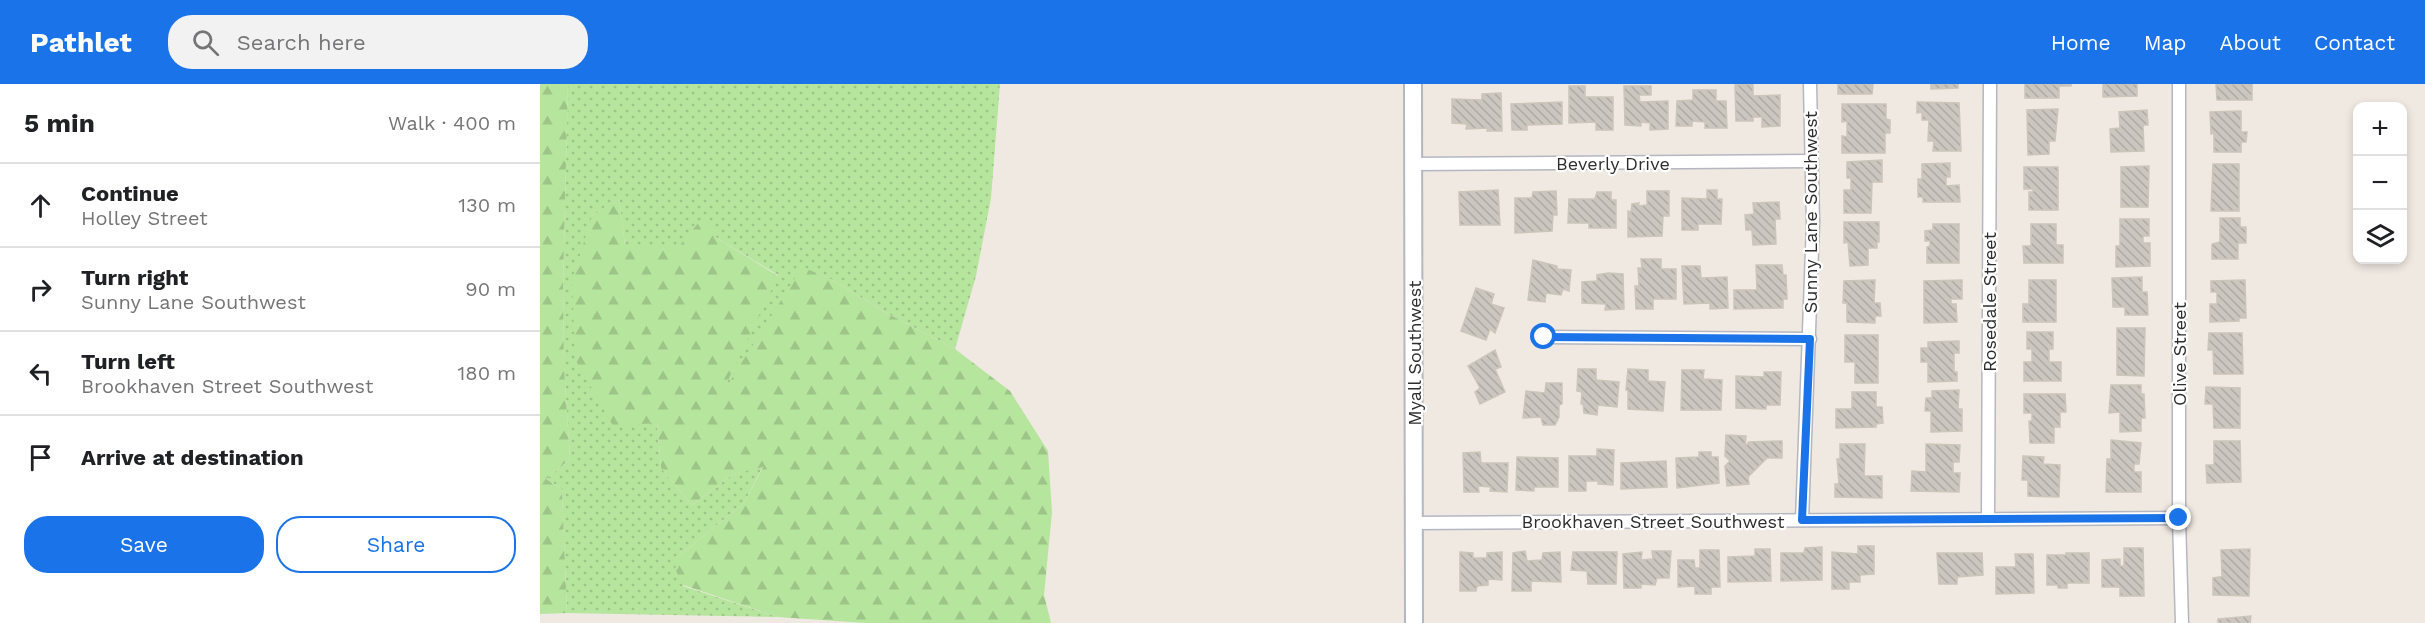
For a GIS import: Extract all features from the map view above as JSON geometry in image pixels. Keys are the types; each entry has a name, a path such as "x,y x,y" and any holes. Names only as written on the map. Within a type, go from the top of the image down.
{"street":[{"name":"Myall Southwest","path":"1413,84 1414,623"},
{"name":"Sunny Lane Southwest","path":"1802,520 1810,339 1812,161 1810,84"},
{"name":"Rosedale Street","path":"1988,519 1990,84"},
{"name":"Olive Street","path":"2179,84 2179,518 2182,623"},
{"name":"Beverly Drive","path":"1413,164 1812,161"},
{"path":"1544,337 1810,339"},
{"name":"Brookhaven Street Southwest","path":"1414,523 2179,518"}],"green space":[{"path":"540,84 568,84 563,285 564,367 570,459 546,479 562,489 567,613 540,614"},
{"path":"568,84 1000,84 991,198 976,276 955,349 883,311 831,279 716,403 778,275 717,238 680,246 625,246 619,198 592,216 657,423 661,468 692,505 733,474 763,466 744,503 679,556 683,586 778,617 567,613 562,489 546,479 570,459 564,367 563,285"},
{"path":"619,197 625,246 680,245 705,215 717,238 778,276 720,397 802,267 831,279 883,311 955,349 1010,391 1048,451 1052,512 1044,595 1051,623 865,623 778,617 683,585 675,569 679,556 744,503 763,467 733,474 692,505 661,468 657,423 613,426 575,359 572,281 592,216"}],"building":[{"path":"1753,84 1753,96 1780,95 1780,126 1762,127 1762,117 1753,117 1753,121 1736,121 1735,85"},
{"path":"1838,84 1873,84 1872,94 1838,94"},
{"path":"1931,84 1958,84 1958,88 1931,89"},
{"path":"2025,84 2071,84 2071,86 2059,86 2059,98 2025,98"},
{"path":"2103,84 2137,84 2137,96 2103,97"},
{"path":"2216,84 2252,84 2252,100 2217,100"},
{"path":"1569,86 1585,86 1585,97 1613,97 1613,130 1596,130 1596,122 1569,123"},
{"path":"1624,86 1651,86 1651,95 1639,95 1640,102 1668,101 1668,129 1650,130 1650,123 1641,122 1641,126 1625,125"},
{"path":"1693,90 1716,90 1716,101 1726,101 1727,128 1705,128 1705,122 1692,121 1692,126 1676,126 1677,101 1693,100"},
{"path":"1501,93 1502,131 1487,131 1488,128 1466,129 1467,124 1452,123 1452,99 1482,100 1482,94"},
{"path":"1562,102 1562,124 1527,125 1527,130 1512,130 1511,104"},
{"path":"1917,102 1959,103 1961,151 1933,151 1934,141 1928,141 1929,120 1922,120 1922,112 1917,113"},
{"path":"1842,104 1886,104 1886,119 1890,120 1890,133 1885,133 1885,153 1842,153 1842,136 1847,137 1847,121 1842,122"},
{"path":"2058,109 2055,141 2049,141 2049,154 2028,155 2027,110"},
{"path":"2147,110 2148,125 2143,125 2144,151 2111,152 2110,129 2120,128 2119,112"},
{"path":"2241,111 2241,132 2247,132 2246,142 2241,142 2241,152 2214,152 2214,133 2211,134 2210,112"},
{"path":"1882,160 1882,182 1872,182 1871,213 1844,213 1844,190 1851,190 1851,178 1847,178 1847,162"},
{"path":"1950,163 1950,177 1946,177 1946,186 1959,185 1960,202 1923,202 1923,197 1918,197 1918,179 1922,179 1922,164"},
{"path":"2213,164 2239,164 2239,211 2211,211"},
{"path":"2149,166 2148,207 2121,207 2121,167"},
{"path":"2024,167 2058,167 2058,210 2029,210 2029,192 2033,192 2033,189 2024,189"},
{"path":"1498,190 1500,225 1460,225 1459,192"},
{"path":"1707,190 1717,190 1717,199 1722,199 1721,224 1698,224 1698,230 1682,230 1682,198 1707,199"},
{"path":"1556,191 1557,215 1553,215 1552,231 1515,233 1515,198 1532,198 1533,192"},
{"path":"1647,191 1669,191 1669,216 1663,216 1662,236 1628,237 1628,211 1631,212 1632,204 1647,205"},
{"path":"1597,192 1611,192 1611,200 1616,200 1616,228 1589,228 1589,223 1568,223 1569,199 1595,199"},
{"path":"1779,202 1780,219 1775,219 1776,244 1753,245 1752,230 1746,230 1745,215 1754,214 1753,203"},
{"path":"2220,218 2240,218 2240,227 2246,227 2246,243 2238,243 2238,259 2212,259 2212,244 2220,242"},
{"path":"2120,219 2149,219 2149,236 2143,236 2143,243 2150,243 2150,266 2116,267 2116,246 2120,246"},
{"path":"1844,222 1879,222 1879,242 1877,242 1877,248 1868,248 1868,265 1850,266 1848,242 1844,243"},
{"path":"1933,224 1959,224 1959,263 1927,263 1927,247 1930,246 1930,241 1925,241 1925,231 1933,230"},
{"path":"2031,224 2056,224 2056,245 2063,245 2063,263 2024,263 2023,246 2031,246"},
{"path":"1641,259 1661,259 1661,269 1676,269 1676,299 1653,299 1653,309 1636,309 1635,286 1639,286 1638,268 1642,268"},
{"path":"1533,260 1557,266 1557,269 1571,270 1569,291 1563,289 1561,295 1546,293 1545,302 1528,300"},
{"path":"1756,265 1782,265 1783,275 1786,275 1787,299 1783,299 1783,308 1734,309 1734,290 1757,290"},
{"path":"1682,266 1700,266 1701,278 1727,277 1728,308 1710,309 1710,303 1684,304"},
{"path":"1623,274 1624,309 1605,310 1606,304 1582,303 1582,282 1597,281 1597,275"},
{"path":"2142,277 2142,292 2147,292 2148,315 2125,315 2125,307 2113,307 2112,278"},
{"path":"1875,280 1874,303 1880,303 1881,316 1875,316 1875,323 1847,322 1847,303 1843,303 1844,281"},
{"path":"1962,280 1962,299 1951,299 1951,304 1956,304 1957,322 1924,323 1924,281"},
{"path":"2029,280 2056,280 2056,322 2023,322 2023,304 2029,304"},
{"path":"2245,280 2246,318 2239,318 2239,321 2210,322 2210,304 2217,304 2217,292 2211,292 2211,281"},
{"path":"1476,288 1494,294 1491,304 1504,308 1495,333 1490,329 1486,340 1461,331"},
{"path":"2117,328 2145,328 2144,376 2117,375"},
{"path":"2027,332 2053,332 2053,349 2049,349 2049,362 2061,362 2061,381 2024,381 2024,362 2032,362 2032,349 2027,349"},
{"path":"2209,333 2242,333 2243,374 2214,374 2213,350 2208,350"},
{"path":"1845,335 1878,335 1878,383 1855,383 1855,362 1845,362"},
{"path":"1959,341 1959,353 1954,353 1954,372 1957,372 1957,381 1928,382 1928,362 1921,362 1921,348 1928,348 1928,342"},
{"path":"1495,350 1501,367 1495,369 1505,392 1480,404 1475,392 1480,388 1468,366"},
{"path":"1578,369 1596,369 1596,380 1619,382 1617,407 1598,405 1597,415 1584,413 1583,404 1581,404 1582,392 1577,391"},
{"path":"1628,369 1648,370 1648,381 1665,382 1663,411 1628,409 1628,390 1626,390"},
{"path":"1682,370 1704,370 1703,379 1722,380 1721,410 1681,410"},
{"path":"1764,372 1781,372 1780,405 1766,405 1766,409 1736,408 1736,376 1764,377"},
{"path":"1546,383 1562,383 1562,404 1559,405 1559,417 1555,425 1543,425 1541,417 1523,418 1526,391 1545,393"},
{"path":"2111,385 2141,385 2141,394 2144,394 2145,418 2141,418 2141,431 2120,432 2120,412 2109,413"},
{"path":"2206,387 2240,388 2240,428 2214,428 2213,404 2205,404"},
{"path":"1959,390 1958,409 1962,409 1962,431 1931,432 1931,411 1925,411 1926,398 1932,398 1932,391"},
{"path":"1852,392 1876,392 1876,407 1882,407 1883,423 1876,424 1876,427 1836,428 1836,409 1852,409"},
{"path":"2024,394 2065,394 2066,412 2060,412 2060,427 2054,427 2054,443 2030,443 2029,421 2032,421 2032,413 2024,413"},
{"path":"1726,435 1746,436 1745,446 1749,442 1782,441 1782,458 1767,458 1748,477 1749,484 1727,486 1725,466 1730,461 1725,456"},
{"path":"2111,440 2141,443 2139,464 2134,464 2134,472 2141,472 2141,492 2106,492 2107,459 2111,459"},
{"path":"2214,441 2240,441 2241,482 2207,483 2206,465 2214,465"},
{"path":"1840,444 1865,444 1864,476 1882,476 1882,498 1835,497 1835,484 1839,484 1837,459 1840,459"},
{"path":"1926,444 1960,445 1959,462 1953,462 1953,473 1960,473 1959,492 1911,491 1912,471 1926,472"},
{"path":"1597,449 1614,450 1613,485 1586,481 1586,491 1569,491 1569,456 1597,456"},
{"path":"1480,452 1481,463 1508,463 1507,492 1490,491 1491,487 1478,486 1479,492 1464,492 1463,453"},
{"path":"1699,452 1711,452 1711,457 1718,457 1719,483 1677,488 1676,458 1699,457"},
{"path":"2023,456 2044,457 2043,464 2060,465 2059,497 2028,496 2028,480 2022,480"},
{"path":"1517,457 1558,458 1558,487 1534,487 1534,491 1516,490"},
{"path":"1666,461 1667,487 1621,489 1621,463"},
{"path":"1858,546 1874,546 1874,574 1860,575 1860,582 1849,582 1849,589 1832,589 1832,552 1858,554"},
{"path":"1822,547 1822,580 1781,581 1781,553 1804,553 1805,548"},
{"path":"2124,548 2143,548 2144,596 2120,596 2120,587 2102,587 2102,560 2120,559 2120,566 2124,566"},
{"path":"1755,549 1770,549 1771,581 1728,582 1728,557 1755,556"},
{"path":"2250,549 2249,596 2213,595 2213,578 2226,576 2222,576 2221,550"},
{"path":"1700,550 1719,550 1720,587 1711,587 1711,594 1695,594 1695,586 1678,587 1678,560 1694,560 1695,568 1700,568"},
{"path":"1525,551 1527,561 1542,560 1543,553 1560,552 1561,582 1531,581 1531,591 1512,591 1513,553"},
{"path":"1652,551 1671,551 1669,578 1657,578 1655,585 1641,584 1641,588 1624,588 1623,554 1642,552 1641,560 1653,559"},
{"path":"1460,552 1473,553 1473,558 1487,558 1487,553 1502,552 1502,580 1488,579 1488,585 1477,586 1476,591 1460,591"},
{"path":"1573,552 1617,552 1616,584 1588,584 1587,571 1571,570"},
{"path":"1937,553 1982,553 1983,575 1957,577 1957,584 1939,584"},
{"path":"2066,553 2089,553 2089,583 2067,583 2067,588 2047,585 2047,555 2066,555"},
{"path":"2015,554 2033,554 2034,593 1996,594 1996,567 2016,567"},
{"path":"2251,616 2250,623 2218,623 2218,619"}],"route":[{"path":"1544,337 1810,339 1802,520 2179,518"}]}
